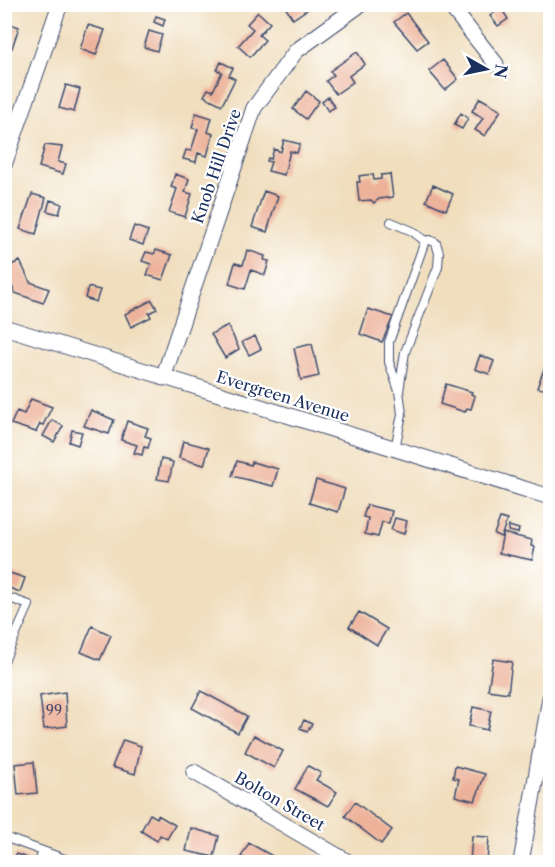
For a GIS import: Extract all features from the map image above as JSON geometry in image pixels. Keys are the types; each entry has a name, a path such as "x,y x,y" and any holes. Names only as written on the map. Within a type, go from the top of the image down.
{"street":[{"path":"4,165 60,4"},
{"name":"Knob Hill Drive","path":"163,378 254,108 296,51 361,4"},
{"path":"449,4 496,64"},
{"name":"Evergreen Avenue","path":"4,327 550,497"},
{"path":"521,862 550,698"},
{"name":"Bolton Street","path":"194,772 348,862"}],"lane":[{"path":"391,222 412,231 424,242"},
{"path":"399,391 405,351 438,267 439,253 436,243 430,240 424,242"},
{"path":"395,449 402,414 399,391 389,362 389,342 424,242"},
{"path":"4,596 29,605 4,661"},
{"path":"4,837 73,862"},
{"path":"39,862 43,851"}],"building":[{"path":"283,4 311,4 312,6 293,19"},
{"path":"501,8 508,19 498,26 490,16"},
{"path":"258,12 270,23 259,35 265,40 250,57 238,46 253,29 247,24"},
{"path":"406,13 428,41 417,49 394,22"},
{"path":"156,16 165,19 163,26 154,22"},
{"path":"5,22 19,27 12,48 5,45"},
{"path":"88,25 105,30 96,55 80,49"},
{"path":"149,31 162,35 157,51 144,47"},
{"path":"357,52 365,64 349,76 353,82 336,94 326,81 334,75 330,71"},
{"path":"443,60 458,79 445,90 429,71"},
{"path":"221,62 233,68 229,76 235,79 222,105 204,96 208,89 213,91 222,72 217,70"},
{"path":"66,85 80,89 74,112 59,108"},
{"path":"306,91 319,101 306,119 293,109"},
{"path":"328,97 335,107 328,111 322,102"},
{"path":"480,98 501,110 485,136 475,130 483,118 472,111"},
{"path":"196,113 212,118 208,132 213,134 207,156 198,153 196,162 183,159 186,150 191,151 198,129 192,128"},
{"path":"461,113 468,118 462,129 454,125"},
{"path":"284,140 300,144 297,153 290,151 284,175 268,171 271,162 267,161 268,158 271,159 274,149 281,152"},
{"path":"45,145 62,147 58,162 66,164 63,174 39,167"},
{"path":"175,174 189,179 185,192 192,194 185,217 169,212 177,189 171,187"},
{"path":"373,174 374,180 381,179 381,175 390,174 393,197 379,199 374,203 371,200 359,201 357,182 360,182 359,176"},
{"path":"433,185 453,194 446,210 426,201"},
{"path":"264,191 278,196 267,232 252,227"},
{"path":"32,194 46,198 36,234 20,229"},
{"path":"50,200 62,204 59,214 47,211"},
{"path":"134,226 148,231 143,245 129,240"},
{"path":"156,250 172,255 163,280 147,275 151,264 142,261 146,252 154,254"},
{"path":"247,250 265,256 264,260 269,261 265,275 251,270 245,289 229,284 235,263 243,265"},
{"path":"20,261 30,282 49,289 43,303 15,293 4,268"},
{"path":"88,287 100,290 96,302 85,298"},
{"path":"152,300 157,309 149,313 151,317 131,327 125,314"},
{"path":"368,309 393,317 382,342 360,334"},
{"path":"228,325 239,349 225,358 211,334"},
{"path":"255,336 261,349 249,355 242,342"},
{"path":"312,344 319,376 301,380 294,348"},
{"path":"480,355 494,361 489,374 475,369"},
{"path":"548,358 550,359 550,390 537,388"},
{"path":"446,384 472,392 471,394 475,396 471,409 467,408 465,412 440,404"},
{"path":"31,399 52,407 43,425 40,424 36,432 11,424 17,411 24,414"},
{"path":"91,410 114,420 109,434 84,426"},
{"path":"52,420 63,426 54,442 43,436"},
{"path":"127,421 148,428 145,436 151,438 148,448 144,447 142,455 134,453 137,445 121,440"},
{"path":"72,430 82,432 78,445 69,442"},
{"path":"183,441 209,448 204,465 179,458"},
{"path":"161,459 173,462 169,481 157,479"},
{"path":"237,461 251,465 252,462 278,469 273,486 232,476"},
{"path":"316,480 345,489 338,512 309,503"},
{"path":"367,505 392,511 389,523 382,522 378,537 365,534 368,518 363,517"},
{"path":"395,518 407,521 404,534 391,530"},
{"path":"500,518 507,520 501,537 494,534"},
{"path":"509,526 519,529 518,533 508,531"},
{"path":"503,533 532,540 531,546 535,547 532,560 499,553"},
{"path":"4,571 25,578 20,592 4,586"},
{"path":"359,612 387,629 377,645 349,627"},
{"path":"92,626 111,635 100,660 81,652"},
{"path":"493,659 512,662 508,693 488,690"},
{"path":"201,691 247,716 238,733 192,708"},
{"path":"65,692 67,726 44,729 40,696"},
{"path":"473,707 491,711 487,730 469,726"},
{"path":"304,720 312,724 307,732 300,728"},
{"path":"254,735 283,751 274,768 245,752"},
{"path":"123,740 141,746 135,774 112,767"},
{"path":"34,762 37,793 18,795 15,764"},
{"path":"308,766 321,773 316,780 337,792 328,806 295,789"},
{"path":"455,766 485,774 475,801 455,796 459,779 453,778"},
{"path":"355,802 392,830 381,844 345,816"},
{"path":"150,814 157,818 158,815 175,825 167,839 160,835 157,841 141,831"},
{"path":"191,828 219,836 214,857 186,851"},
{"path":"472,836 489,837 487,862 470,862"},
{"path":"249,843 276,858 274,862 251,862 241,857"},
{"path":"16,854 30,859 29,862 13,862"}]}
